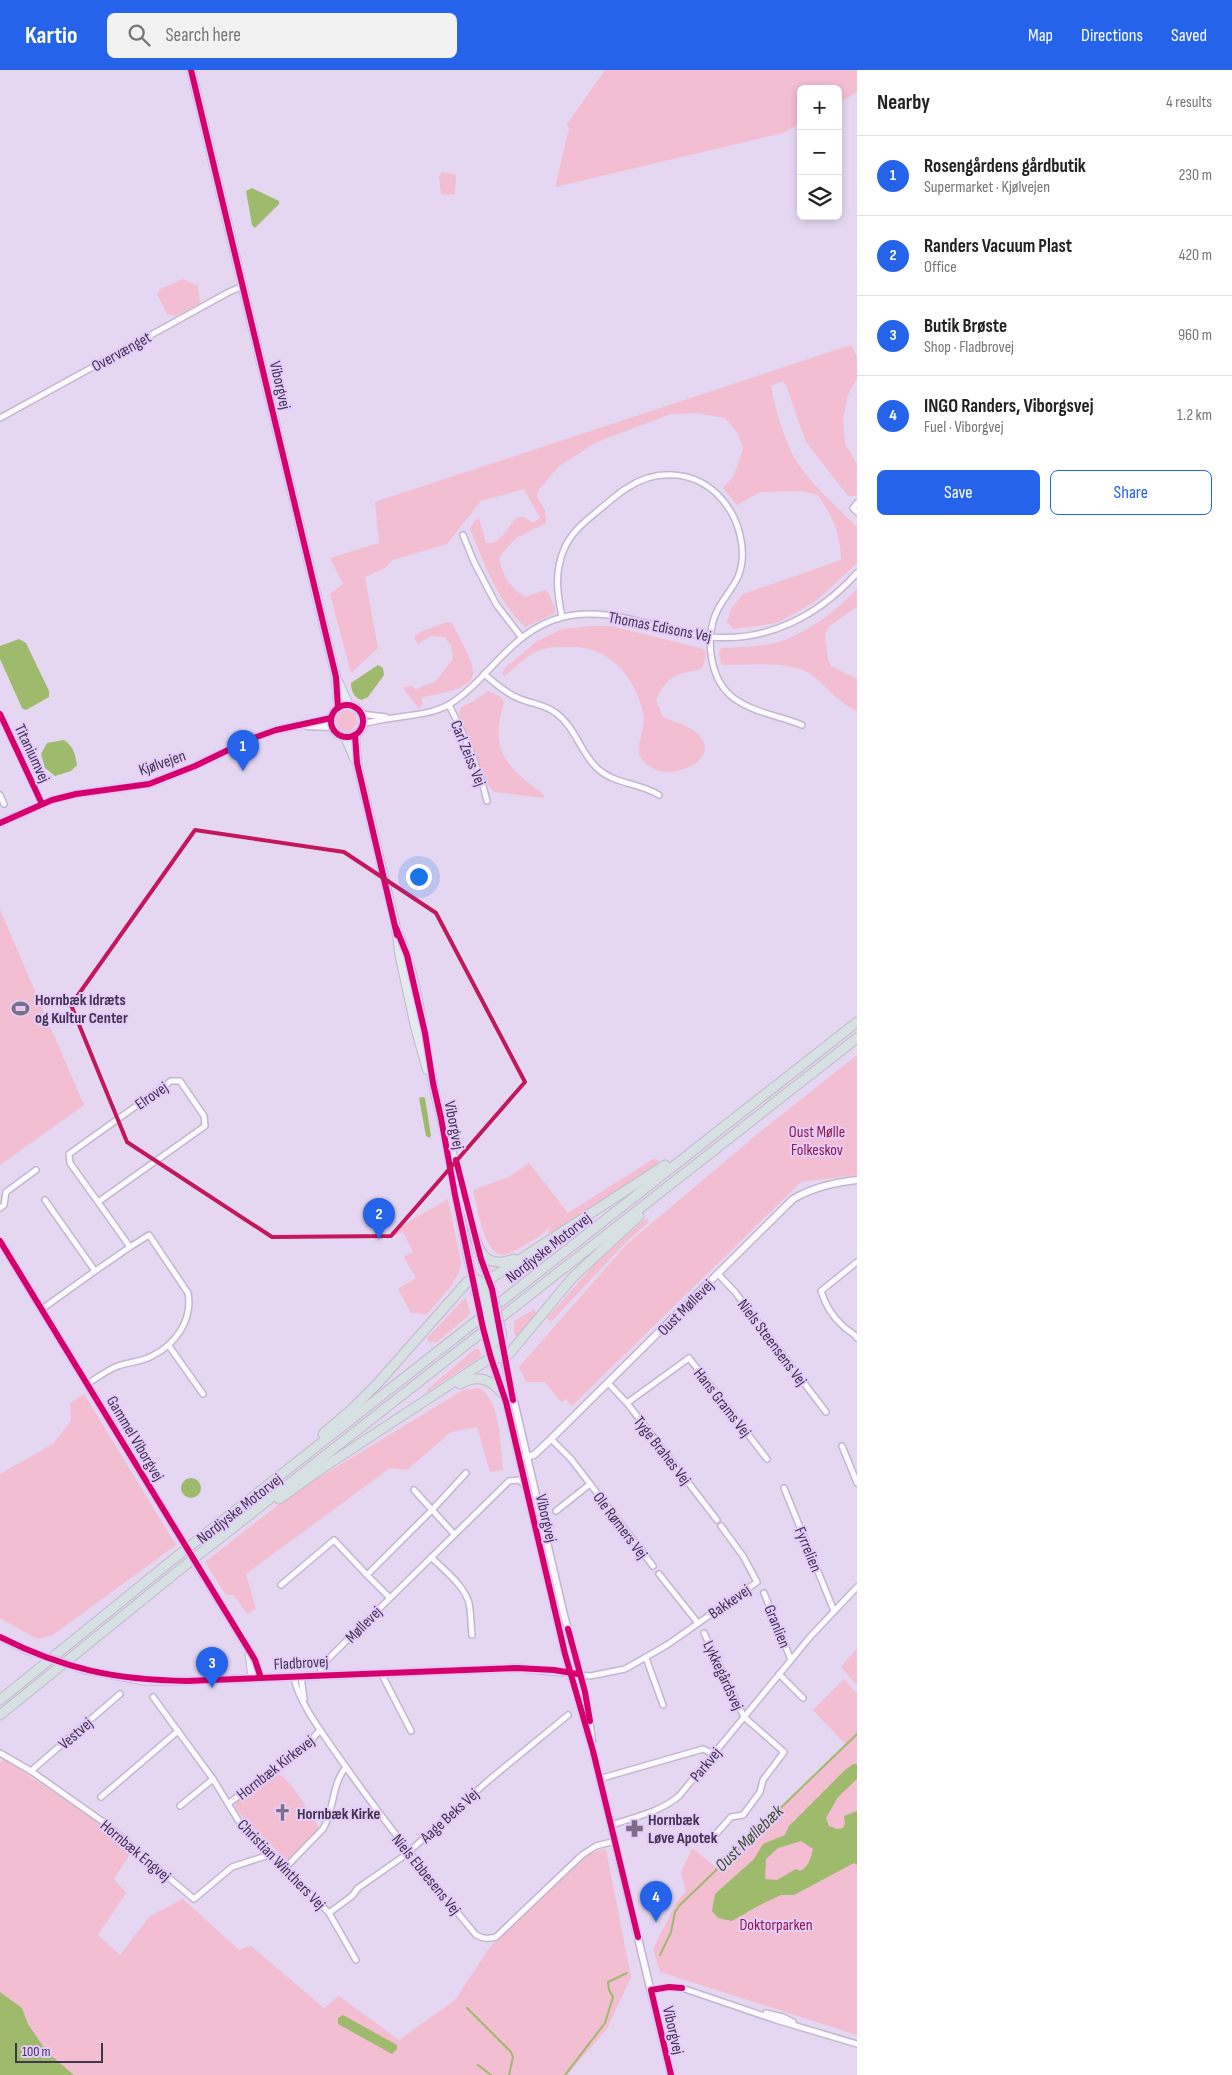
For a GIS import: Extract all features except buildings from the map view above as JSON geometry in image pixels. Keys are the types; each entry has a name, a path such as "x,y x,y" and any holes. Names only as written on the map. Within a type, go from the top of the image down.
{"highway":[{"name":"Nordjyske Motorvej","path":"0,1700 199,1539 857,1022"},
{"name":"Nordjyske Motorvej","path":"0,1715 183,1568 857,1038"},
{"path":"496,1351 482,1305 484,1285 657,1171 810,1058"},
{"path":"183,1568 320,1469 424,1402 496,1351 509,1354 558,1293 598,1253 640,1215 718,1153 789,1091"},
{"path":"476,1240 483,1255 498,1263 504,1263 529,1254"},
{"path":"199,1539 352,1409 384,1376 464,1285 473,1279 478,1280 484,1285"},
{"path":"424,1402 466,1380 476,1378 484,1378 504,1395"}],"main road":[{"name":"Viborgvej","path":"191,70 336,677 338,708"},
{"name":"Viborgvej","path":"336,677 349,705"},
{"path":"349,705 355,707 361,714 363,724 355,735 345,737 336,733 332,727 331,718 338,708 349,705"},
{"name":"Viborgvej","path":"355,735 357,763 396,928 404,948 425,1033 457,1208 473,1279"},
{"name":"Viborgvej","path":"345,737 357,763"},
{"name":"Viborgvej","path":"441,1118 456,1160 476,1240 484,1285 502,1334 496,1351"},
{"name":"Gammel Viborgvej","path":"0,1241 258,1666 261,1678"},
{"name":"Fladbrovej","path":"0,1637 26,1650 85,1670 144,1681 517,1668 570,1673"},
{"name":"Gammel Viborgvej","path":"248,1651 252,1678"}],"street":[{"name":"Overvænget","path":"0,418 243,286"},
{"path":"562,617 557,592 557,569 565,546 578,528 626,488 648,477 666,474 688,477 706,485 727,506 736,522 741,537 742,557 738,575 729,594 718,609 714,620 712,658 717,675 723,687 734,698 748,707 802,725"},
{"path":"855,510 857,503"},
{"path":"463,535 477,568 496,604 522,638"},
{"name":"Thomas Edisons Vej","path":"361,714 386,717 423,714 449,705 467,692 508,648 540,627 562,617 600,614 620,616 712,637 764,634 786,626 826,602 857,573"},
{"path":"484,674 505,692 519,699 544,706 567,722 588,758 604,774 616,781 639,786 659,795"},
{"name":"Carl Zeiss Vej","path":"449,705 472,753 487,801"},
{"name":"Thomas Edisons Vej","path":"363,724 386,717"},
{"name":"Titaniumvej","path":"1,718 42,804"},
{"name":"Kjølvejen","path":"0,823 42,804 76,794 149,784 195,766 251,739 276,730 331,718"},
{"name":"Kjølvejen","path":"301,726 332,727"},
{"path":"0,797 4,804"},
{"name":"Elrovej","path":"98,1202 205,1126 204,1116 180,1081 171,1081 69,1154 70,1163 130,1247"},
{"path":"0,1208 4,1205 6,1192 36,1170"},
{"name":"Oust Møllevej","path":"526,1457 534,1454 551,1439 793,1199 810,1190 830,1183 857,1180"},
{"path":"45,1200 95,1271"},
{"path":"42,1309 149,1235 188,1293 190,1302 184,1326 168,1346 151,1357 116,1366 87,1384"},
{"path":"857,1262 821,1291 826,1306 843,1327 850,1329 857,1338"},
{"name":"Niels Steensens Vej","path":"718,1274 735,1292 826,1412"},
{"path":"168,1346 203,1394"},
{"name":"Viborgvej","path":"496,1351 504,1395 570,1673 593,1751 671,2075"},
{"name":"Viborgvej","path":"496,1351 526,1457 589,1712 593,1751"},
{"name":"Hans Grams Vej","path":"627,1403 689,1358 767,1459"},
{"name":"Tyge Brahes Vej","path":"608,1383 627,1403 717,1520"},
{"name":"Ole Rømers Vej","path":"551,1439 571,1460 653,1566"},
{"path":"842,1446 857,1484"},
{"path":"367,1575 466,1473"},
{"name":"Møllevej","path":"321,1675 321,1668 324,1662 509,1481 519,1480 526,1486"},
{"name":"Ole Rømers Vej","path":"556,1510 590,1484"},
{"name":"Fyrrelien","path":"784,1488 834,1611"},
{"path":"414,1490 454,1534"},
{"name":"Bakkevej","path":"580,1675 607,1674 625,1669 646,1658 757,1582 743,1556 721,1526"},
{"name":"Møllevej","path":"280,1585 334,1540 389,1597"},
{"path":"431,1557 466,1596 469,1605 472,1635"},
{"name":"Lykkegårdsvej","path":"659,1574 698,1623"},
{"name":"Parkvej","path":"611,1825 658,1810 670,1804 679,1796 779,1674 857,1587"},
{"name":"Granlien","path":"764,1593 791,1660"},
{"path":"556,1615 563,1630 574,1668 580,1675"},
{"name":"Lykkegårdsvej","path":"704,1633 744,1717"},
{"path":"646,1658 663,1704"},
{"path":"381,1673 411,1731"},
{"name":"Fladbrovej","path":"570,1673 580,1675"},
{"path":"779,1674 803,1698"},
{"name":"Niels Ebbesens Vej","path":"297,1676 304,1702 320,1730 408,1852 476,1935 488,1940 496,1937 589,1850 615,1841"},
{"name":"Vestvej","path":"31,1772 120,1694"},
{"name":"Christian Winthers Vej","path":"154,1697 213,1779 238,1820 329,1913 356,1960"},
{"name":"Aage Beks Vej","path":"329,1913 352,1896 358,1888 408,1852 489,1780 568,1715"},
{"path":"716,1834 731,1817 743,1815 760,1792 763,1780 784,1752 744,1717"},
{"name":"Hornbæk Kirkevej","path":"229,1803 306,1746 320,1730"},
{"path":"101,1797 178,1731"},
{"path":"599,1779 703,1749 714,1754"},
{"name":"Hornbæk Engvej","path":"0,1753 102,1821 194,1899 232,1867 272,1854"},
{"path":"286,1868 323,1829 327,1822 338,1778 346,1767"},
{"path":"180,1806 213,1779"},
{"path":"651,1990 669,1987 682,1988 755,2012 782,2017 800,2026 857,2044"}],"highlighted area":[{"path":"195,830 344,852 436,913 525,1082 391,1236 272,1237 127,1142 71,1005"}],"green space":[{"path":"605,70 857,70 857,92 842,101 842,85 797,85 797,125 783,133 555,187 569,129 567,124"},
{"path":"442,172 456,175 455,194 441,195 439,176"},
{"path":"183,279 198,286 200,303 176,316 167,314 157,294 160,289"},
{"path":"851,345 857,357 857,379 848,394 843,419 845,444 857,464 857,493 855,496 848,496 806,442 786,385 782,381 771,386 780,423 795,459 816,486 857,527 857,563 816,601 777,623 733,629 727,622 731,609 743,594 841,560 837,533 832,518 818,495 802,491 760,492 737,505 723,488 734,476 743,448 737,432 725,418 697,413 671,414 597,442 559,466 538,491 537,497 545,510 546,523 516,538 499,557 504,575 511,585 525,597 545,590 548,592 555,608 554,614 525,627 515,617 499,594 470,529 475,520 479,518 486,543 494,543 516,518 522,517 531,522 536,521 540,518 524,489 481,501 447,544 392,560 385,568 365,577 378,648 351,673 330,594 343,584 330,558 379,543 375,502"},
{"path":"857,589 857,607 829,626 825,634 828,660 831,666 857,679 857,711 844,704 812,675 803,670 782,665 721,664 719,652 721,648 767,644 793,637 822,619"},
{"path":"447,622 452,623 468,655 473,675 469,682 460,688 423,697 421,699 423,704 419,709 404,689 405,687 411,686 416,689 436,681 453,659 451,646 445,637 431,636 418,644 414,637 422,631"},
{"path":"612,626 704,649 706,653 703,667 679,674 670,679 656,700 663,717 688,727 697,733 705,745 704,753 692,766 672,772 654,769 645,763 639,751 644,720 638,698 625,673 605,655 578,647 549,648 532,654 504,676 502,673 505,668 537,641 562,629"},
{"path":"488,691 501,697 504,703 498,733 504,756 520,776 543,794 544,798 494,792 488,785 459,714 461,707"},
{"path":"347,710 355,714 357,723 352,730 346,732 338,728 336,719 341,712"},
{"name":"Hornbæk Idræts og Kultur Center","path":"0,910 84,1105 0,1165"},
{"name":"Oust Mølle Folkeskov","path":"857,1055 857,1175 801,1182 572,1406 566,1399 561,1402 545,1382 526,1382 519,1367 626,1245 761,1131"},
{"path":"653,1159 658,1160 658,1164 550,1234 548,1230 556,1222 535,1239 510,1253 499,1254 489,1244 482,1226 473,1190 509,1177 529,1163 568,1213"},
{"path":"448,1199 461,1263 459,1272 451,1286 427,1314 411,1313 398,1289 416,1278 404,1257 413,1252 403,1232 393,1236 391,1232"},
{"path":"646,1218 649,1222 625,1243 551,1322 547,1318 594,1265"},
{"path":"466,1297 470,1314 437,1342 428,1342 427,1338"},
{"path":"534,1309 536,1313 517,1337 514,1334 514,1321"},
{"path":"475,1349 479,1349 482,1356 427,1392 427,1390"},
{"path":"479,1388 492,1402 498,1424 503,1470 490,1472 477,1427 451,1432 407,1470 390,1468 246,1574 256,1609 247,1614 234,1595 226,1595 205,1562 292,1494 463,1390"},
{"path":"84,1394 176,1545 53,1635 37,1639 0,1618 0,1474 53,1444 71,1421 70,1403"},
{"path":"857,1648 857,1685 841,1667"},
{"name":"Doktorparken","path":"844,1679 857,1694 857,2035 660,1972 653,1949 677,1901 686,1891 681,1873 692,1848 717,1868 846,1745 813,1710"},
{"path":"4,1759 95,1820 132,1851 114,1879 126,1893 98,1935 120,1955 150,1916 183,1899 239,1950 251,1946 324,2008 339,1996 399,2040 455,2000 490,1947 590,1853 606,1849 631,1977 607,2029 567,2075 74,2075 47,2052 28,2024 22,2008 0,1992 0,1763"},
{"path":"276,1772 294,1790 320,1829 287,1861 237,1811 235,1806 236,1801"}],"shaded area":[{"path":"252,188 279,201 279,204 255,228 252,225 246,191"},
{"path":"19,639 26,643 49,691 49,697 26,710 22,708 0,659 0,646"},
{"path":"378,665 383,668 384,675 368,697 362,700 357,698 351,683"},
{"path":"64,740 74,751 77,765 71,771 55,776 45,768 41,754 47,743"},
{"path":"419,1098 425,1098 431,1136 429,1138 426,1136"},
{"path":"191,1478 198,1481 201,1488 198,1495 191,1498 184,1495 181,1488 184,1481"},
{"path":"853,1764 857,1764 857,1779 838,1797 826,1818 829,1826 837,1829 843,1828 845,1824 844,1816 857,1811 857,1865 854,1863 794,1895 781,1895 732,1921 718,1918 712,1911 715,1894 754,1859 763,1844 785,1835 789,1826","holes":["801,1841 813,1849 809,1862 803,1870 796,1869 777,1880 765,1879 766,1859 778,1848"]},
{"path":"0,1992 22,2008 28,2024 47,2052 74,2075 0,2075"},
{"path":"343,2015 397,2045 397,2049 392,2054 338,2024 338,2018"}],"waterway":[{"name":"Oust Møllebæk","path":"660,1955 671,1932 675,1912 679,1906 857,1734"},
{"name":"Oust Møllebæk","path":"565,2075 605,2023 613,1997 609,1990 608,1982 627,1973"},
{"path":"467,2008 511,2052 513,2057 509,2075"},
{"path":"478,2065 491,2075"}],"cycle path":[{"path":"191,70 336,677 338,708"},
{"path":"347,705 353,706 358,710 362,715 363,721 362,727 358,732 353,736 347,737 341,736 336,732 332,727 331,721 332,715 336,710 341,706 347,705"},
{"path":"0,714 42,804"},
{"path":"0,823 52,800 76,794 149,784 195,766 251,739 276,730 331,718"},
{"path":"355,735 357,763 397,935"},
{"path":"396,928 407,955 425,1033 455,1195 483,1328 506,1402 565,1654 593,1751 638,1937"},
{"path":"456,1160 481,1259 492,1289 513,1400"},
{"path":"0,1241 255,1660 261,1678"},
{"path":"568,1629 585,1692 590,1721"},
{"path":"0,1637 46,1657 90,1671 161,1680 187,1681 517,1668 554,1670 578,1674"},
{"path":"671,2075 651,1990 669,1987 682,1988"}],"place":[{"name":"Rosengårdens gårdbutik","path":"243,771"},
{"name":"Hornbæk Idræts og Kultur Center","path":"21,1008"},
{"name":"Randers Vacuum Plast","path":"379,1239"},
{"name":"Butik Brøste","path":"212,1688"},
{"name":"Hornbæk Kirke","path":"283,1813"},
{"name":"Hornbæk Løve Apotek","path":"634,1828"},
{"name":"INGO Randers, Viborgsvej","path":"656,1922"}]}
